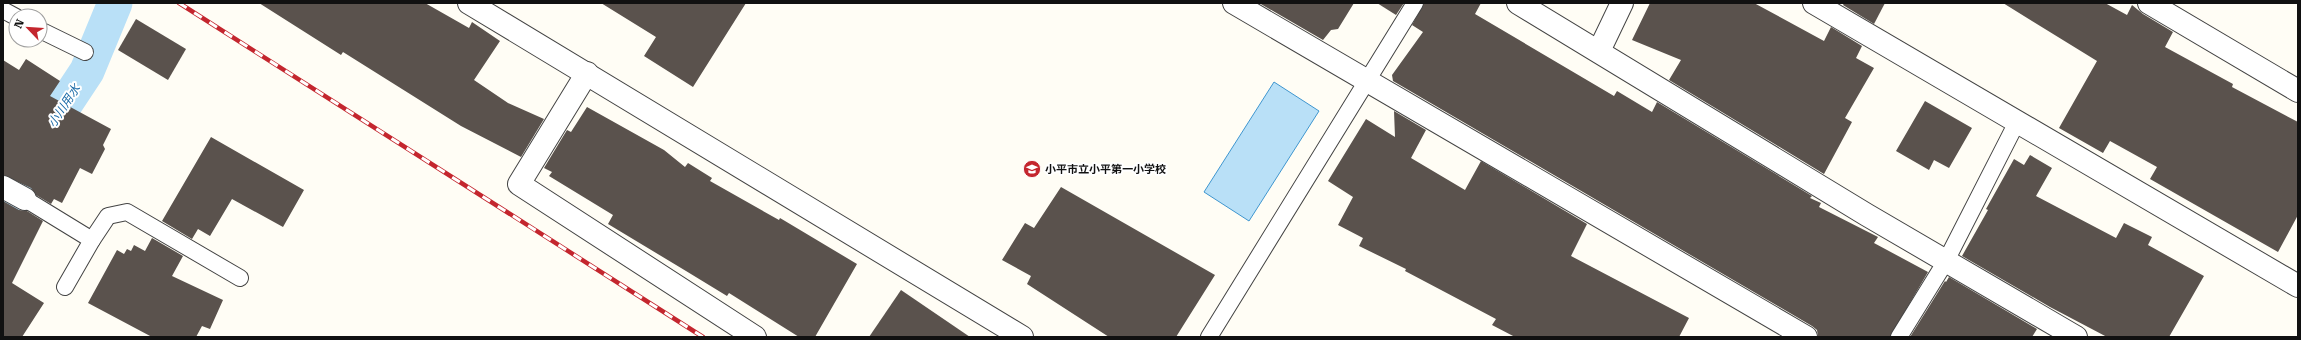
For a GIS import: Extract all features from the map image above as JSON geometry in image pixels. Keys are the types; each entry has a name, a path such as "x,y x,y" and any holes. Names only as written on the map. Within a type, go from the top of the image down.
{"street":[{"path":"469,3 1022,337"},
{"path":"1234,3 1806,337"},
{"path":"1518,3 1867,215 2076,337"},
{"path":"1599,51 1622,3"},
{"path":"1814,3 2298,286"},
{"path":"2149,3 2298,91"},
{"path":"587,73 519,184 755,337"},
{"path":"3,187 25,199"}],"lane":[{"path":"1209,337 1415,3"},
{"path":"48,34 86,52"},
{"path":"1899,337 1946,261 2017,122"},
{"path":"25,199 92,240"},
{"path":"65,287 92,240 108,216 127,212 240,278"}],"water":[{"path":"1274,82 1319,111 1249,221 1204,192"}],"building":[{"path":"259,3 425,3 469,28 472,22 500,41 474,80 508,103 544,119 521,157 461,126 343,52 341,55"},
{"path":"601,3 746,3 693,87 644,56 656,37"},
{"path":"1259,3 1354,3 1338,29 1331,30 1323,40"},
{"path":"1377,3 1404,3 1396,15"},
{"path":"1424,3 1481,3 1475,14 1614,96 1617,91 1652,112 1657,102 1812,196 1810,198 1821,203 1819,207 1878,237 1874,243 1928,272 1890,337 1818,337 1817,330 1812,326 1393,81 1392,75 1423,32 1412,25"},
{"path":"1650,3 1754,3 1824,41 1831,27 1862,46 1856,58 1874,68 1845,118 1852,122 1824,174 1669,80 1681,60 1632,40"},
{"path":"1844,3 1885,3 1874,24 1843,5"},
{"path":"2003,3 2105,3 2127,15 2132,5 2143,14 2173,32 2165,47 2233,84 2232,87 2298,122 2298,215 2278,252 2150,179 2157,167 2110,141 2103,153 2059,128 2097,61"},
{"path":"136,19 186,49 168,80 118,50"},
{"path":"26,59 60,81 50,96 111,129 103,145 105,149 92,174 80,168 62,203 54,199 51,204 36,195 31,188 3,175 3,60 19,70"},
{"path":"1925,101 1972,128 1949,168 1934,160 1929,170 1896,151"},
{"path":"587,107 664,150 685,167 688,163 712,178 710,181 779,220 780,218 857,264 815,337 799,337 729,293 727,296 608,224 613,215 549,176 552,172 544,168 567,130 571,132"},
{"path":"1394,111 1426,130 1411,158 1465,190 1481,161 1587,224 1571,256 1689,318 1679,337 1515,337 1492,325 1496,319 1405,271 1406,269 1359,246 1363,238 1338,225 1353,197 1328,181 1366,119 1395,137"},
{"path":"211,137 304,190 283,227 232,199 210,236 198,229 192,239 162,221"},
{"path":"2030,155 2052,168 2036,196 2116,238 2124,223 2152,237 2148,245 2204,276 2169,337 2107,337 2050,307 1962,256 2014,159 2024,165"},
{"path":"1061,187 1215,275 1176,337 1109,337 1027,284 1031,276 1002,260 1025,223 1034,228"},
{"path":"3,201 19,210 27,211 43,221 12,283 44,303 22,337 3,337"},
{"path":"152,238 183,256 172,276 223,300 210,329 202,326 196,337 152,337 88,303 117,250 124,254 127,249 131,251 134,245 145,251"},
{"path":"1949,277 2037,329 2032,337 1910,337"},
{"path":"901,290 970,337 869,337"}],"waterway":[{"name":"小川用水","path":"3,205 40,142 87,71 115,3"}],"railway":[{"path":"179,3 703,337"}],"place":[{"name":"小平市立小平第一小学校","path":"1032,169"}]}
